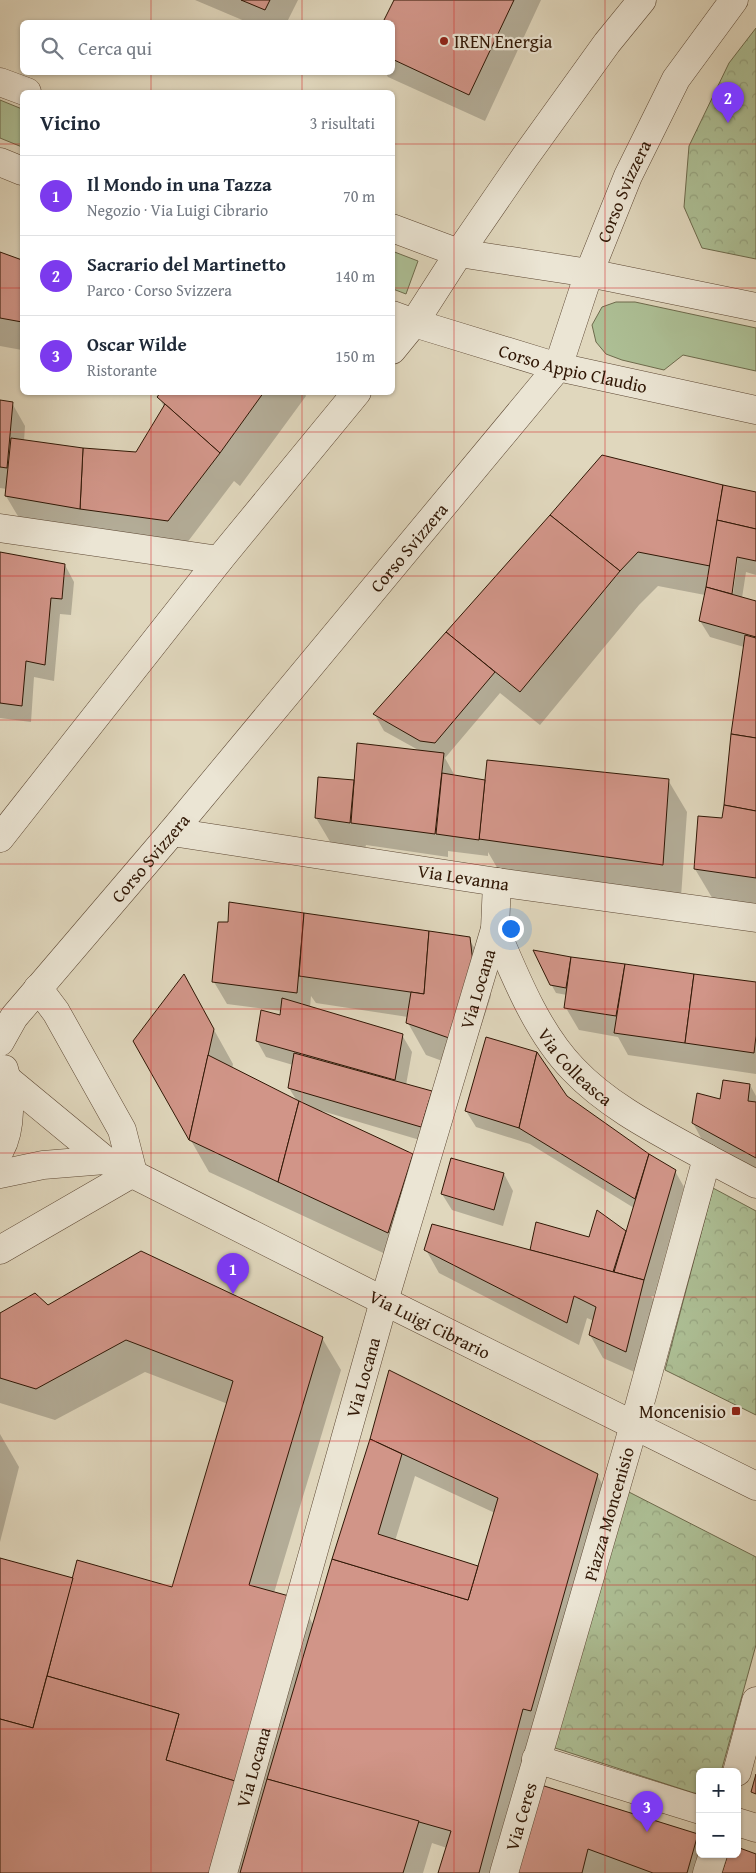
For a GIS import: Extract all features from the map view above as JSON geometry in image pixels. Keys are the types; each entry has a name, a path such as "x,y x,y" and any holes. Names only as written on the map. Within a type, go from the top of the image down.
{"street":[{"path":"395,342 403,319 459,253 607,43 642,0"},
{"name":"Corso Svizzera","path":"0,1042 14,1017 172,832 558,366 589,273 628,176 676,79 734,0"},
{"path":"0,82 22,90"},
{"path":"0,162 20,169"},
{"path":"395,229 459,253 589,273 756,307"},
{"name":"Corso Appio Claudio","path":"403,319 558,366 756,410"},
{"path":"0,838 219,560 355,395"},
{"path":"0,528 219,560"},
{"name":"Via Levanna","path":"172,832 497,882 756,918"},
{"name":"Via Locana","path":"223,1873 384,1301 495,929 497,882"},
{"name":"Via Colleasca","path":"495,929 521,990 554,1047 572,1068 591,1086 630,1115 707,1158"},
{"path":"0,1250 133,1173 122,1130 56,1012 38,988"},
{"path":"0,1150 10,1112 4,1068"},
{"name":"Via Luigi Cibrario","path":"4,1068 105,1160 756,1486"},
{"path":"707,1158 756,1184"},
{"name":"Piazza Moncenisio","path":"536,1759 634,1425 707,1158"},
{"name":"Via Luigi Cibrario","path":"0,1174 43,1165 105,1160"},
{"path":"738,1768 756,1701"},
{"path":"536,1759 696,1809"},
{"name":"Via Ceres","path":"504,1873 536,1759"},
{"path":"741,1823 756,1828"},
{"path":"707,1873 712,1858"}],"green space":[{"path":"756,28 756,259 702,248 684,207 689,146 729,63"},
{"path":"0,100 20,108 20,146 0,138"},
{"path":"395,252 418,261 406,294 395,290"},
{"path":"616,302 635,302 756,328 756,371 683,355 664,370 622,360 606,354 596,342 592,325 602,307"},
{"path":"713,1188 756,1211 756,1415 665,1370"},
{"path":"625,1490 756,1557 756,1645 722,1768 696,1768 696,1794 549,1746"}],"building":[{"path":"241,0 270,0 265,10"},
{"name":"IREN Energia","path":"394,0 514,0 469,95 395,60 395,20 384,20"},
{"path":"0,252 20,259 20,322 0,318"},
{"path":"159,395 262,395 220,453 157,397"},
{"path":"0,400 13,402 7,468 0,467"},
{"path":"165,404 220,453 168,521 80,509 83,448 136,452"},
{"path":"11,438 83,448 80,509 5,496"},
{"path":"602,455 723,485 710,566 638,552 620,571 550,515"},
{"path":"723,485 756,492 756,529 717,520"},
{"path":"550,515 620,571 520,692 446,632"},
{"path":"717,520 756,529 756,561 737,557 732,594 706,587"},
{"path":"0,552 65,564 62,599 51,598 45,665 26,661 22,706 0,703"},
{"path":"706,587 756,601 756,637 699,621"},
{"path":"446,632 495,672 435,743 420,741 373,714"},
{"path":"745,635 756,638 756,738 731,734"},
{"path":"731,734 756,738 756,811 724,805"},
{"path":"357,743 444,753 435,834 351,823"},
{"path":"487,760 669,779 663,865 479,839"},
{"path":"442,773 485,780 479,840 436,834"},
{"path":"318,777 354,780 350,823 315,818"},
{"path":"724,805 756,811 756,878 694,869 698,816 722,818"},
{"path":"229,902 304,913 297,993 212,982 218,922 228,922"},
{"path":"304,913 429,931 424,994 299,976"},
{"path":"429,931 470,937 473,963 449,1038 406,1023 411,992 424,994"},
{"path":"533,950 571,957 566,988 550,985"},
{"path":"571,957 625,964 616,1016 564,1008"},
{"path":"625,964 694,974 685,1043 614,1033"},
{"path":"184,974 214,1029 189,1140 133,1041"},
{"path":"694,974 756,982 756,1036 754,1053 685,1043"},
{"path":"282,998 403,1034 395,1080 256,1041 261,1010 280,1015"},
{"path":"486,1037 537,1052 519,1128 465,1111"},
{"path":"537,1052 567,1096 649,1154 635,1199 519,1128"},
{"path":"294,1053 432,1091 421,1127 288,1088"},
{"path":"208,1055 299,1101 278,1182 189,1140"},
{"path":"723,1080 750,1084 748,1101 756,1102 756,1158 692,1123 697,1093 720,1099"},
{"path":"299,1101 413,1154 388,1233 278,1182"},
{"path":"649,1154 676,1170 644,1280 614,1272"},
{"path":"451,1158 504,1173 494,1210 441,1194"},
{"path":"597,1210 626,1231 613,1272 530,1250 536,1222 589,1237"},
{"path":"432,1224 644,1280 626,1352 589,1335 596,1307 574,1296 567,1323 424,1250"},
{"path":"141,1251 323,1337 249,1585 300,1599 248,1785 166,1760 179,1714 47,1676 77,1560 172,1587 233,1381 126,1340 36,1389 0,1378 0,1313 35,1293 48,1305"},
{"path":"389,1370 598,1474 531,1711 523,1709 479,1873 438,1873 451,1831 267,1779 332,1559 468,1600 498,1498 370,1439"},
{"path":"370,1439 402,1454 378,1534 478,1566 468,1600 332,1559"},
{"path":"0,1558 73,1578 33,1728 0,1719"},
{"path":"47,1676 179,1714 166,1760 248,1785 223,1873 0,1873 0,1719 33,1728"},
{"path":"756,1774 756,1794 751,1792"},
{"path":"267,1779 419,1821 403,1873 240,1873"},
{"path":"541,1785 696,1833 696,1841 687,1873 653,1873 588,1849 582,1873 517,1873"},
{"path":"741,1848 756,1854 756,1873 722,1873 727,1858 741,1858"}],"place":[{"name":"IREN Energia","path":"444,41"},
{"name":"Sacrario del Martinetto","path":"728,123"},
{"name":"Il Mondo in una Tazza","path":"233,1294"},
{"name":"Moncenisio","path":"736,1411"},
{"name":"Oscar Wilde","path":"647,1832"}]}
